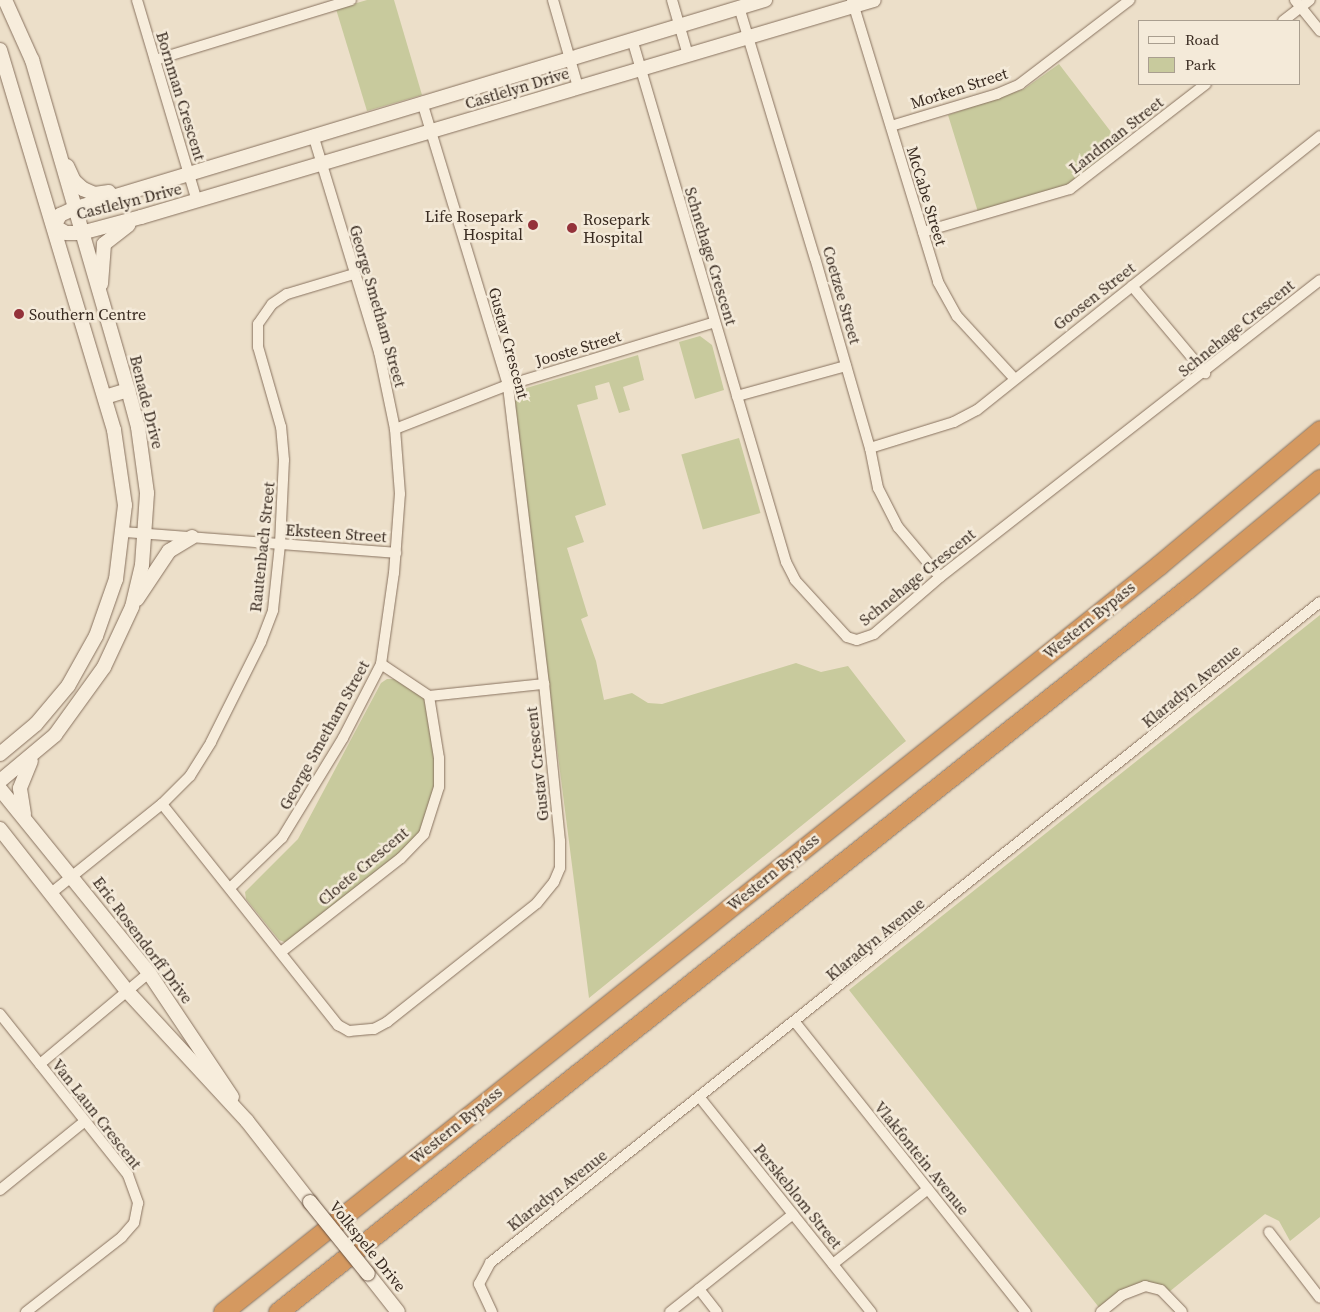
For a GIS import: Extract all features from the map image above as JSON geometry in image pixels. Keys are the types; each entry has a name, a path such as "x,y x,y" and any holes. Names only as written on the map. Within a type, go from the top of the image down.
{"highway":[{"name":"Western Bypass","path":"223,1312 1159,565 1320,430"},
{"path":"278,1312 1187,589 1320,479"}],"street":[{"name":"Benade Drive","path":"0,781 37,752 72,715 95,682 132,608 146,533 145,466 128,390 73,209 32,60 5,0"},
{"name":"Bornman Crescent","path":"137,0 197,201"},
{"path":"155,60 324,4 352,0"},
{"path":"553,0 578,87"},
{"path":"672,0 688,55"},
{"name":"Castlelyn Drive","path":"764,0 138,188 73,209 60,215 54,226 66,232 80,233 141,217 688,55 853,3 874,0"},
{"name":"Morken Street","path":"891,126 997,94 1020,84 1130,0"},
{"path":"1285,20 1298,4 1310,0"},
{"name":"McCabe Street","path":"853,3 923,232 946,300 1014,378"},
{"path":"1298,4 1320,32"},
{"name":"Coetzee Street","path":"739,7 870,448 878,488 888,512 940,577"},
{"name":"Schnehage Crescent","path":"632,39 786,562 795,580 839,631 854,639 868,638 940,577 1205,373 1320,280"},
{"path":"0,50 104,397 123,479 124,532 109,605 84,661 68,686 36,724 0,754"},
{"name":"Landman Street","path":"923,232 1070,189 1205,85"},
{"name":"Gustav Crescent","path":"162,804 231,888 338,1025 349,1031 374,1029 395,1016 547,893 560,868 560,841 544,684 508,385 422,102"},
{"name":"George Smetham Street","path":"231,888 266,855 299,814 381,664 396,553 400,494 394,428 379,352 354,274 314,135"},
{"name":"Goosen Street","path":"870,448 954,422 977,410 1014,378 1320,136"},
{"path":"54,140 74,181 83,189 95,194 138,188"},
{"path":"101,299 101,252 104,244 141,217"},
{"name":"Rautenbach Street","path":"50,894 162,804 201,761 261,642 272,610 280,544 283,447 258,347 258,324 272,304 287,294 354,274"},
{"path":"1132,286 1205,373"},
{"name":"Jooste Street","path":"394,428 508,385 715,322"},
{"path":"737,396 846,366"},
{"path":"104,397 128,390"},
{"name":"Eksteen Street","path":"124,532 396,553"},
{"path":"132,608 169,551 192,537"},
{"name":"Klaradyn Avenue","path":"492,1312 479,1284 490,1264 700,1099 1320,602"},
{"path":"381,664 429,696 544,684"},
{"name":"Cloete Crescent","path":"281,952 401,858 424,834 439,787 439,758 429,696"},
{"path":"26,820 19,796 21,780 37,752"},
{"name":"Eric Rosendorff Drive","path":"0,790 73,876 149,973 200,1046 247,1121 310,1202"},
{"name":"Eric Rosendorff Drive","path":"3,834 127,991 185,1057 247,1121"},
{"path":"40,1064 149,973"},
{"name":"Van Laun Crescent","path":"0,1014 128,1175 135,1190 137,1214 122,1237 26,1312"},
{"name":"Vlakfontein Avenue","path":"795,1022 1026,1312"},
{"path":"185,1057 200,1046"},
{"name":"Perskeblom Street","path":"700,1099 871,1312"},
{"path":"0,1190 85,1121"},
{"path":"833,1264 928,1189"},
{"name":"Volkspele Drive","path":"310,1202 398,1312"},
{"path":"670,1312 793,1214"},
{"path":"1269,1232 1319,1295"},
{"path":"1101,1312 1122,1295 1145,1286 1162,1290 1182,1312"},
{"path":"699,1289 717,1312"}],"green space":[{"path":"367,0 394,0 422,95 367,111 336,9"},
{"path":"1059,64 1121,145 1069,185 978,212 948,115 1024,89"},
{"path":"700,336 712,345 724,390 695,399 679,342"},
{"path":"638,355 644,380 623,387 630,410 619,413 609,382 595,386 598,399 577,405 606,505 575,516 584,542 567,548 588,616 581,619 596,661 604,700 632,693 648,703 662,704 796,663 821,672 848,666 906,741 589,998 513,404 523,389"},
{"path":"739,438 760,513 703,530 681,455"},
{"path":"1320,615 1320,1217 1290,1241 1279,1221 1265,1214 1169,1292 1148,1283 1101,1310 849,990"},
{"path":"387,679 394,679 427,700 438,787 425,829 408,849 287,943 279,940 246,899 245,892 298,839 381,683"}],"place":[{"name":"Life Rosepark Hospital","path":"533,225"},
{"name":"Rosepark Hospital","path":"572,228"},
{"name":"Southern Centre","path":"19,314"}]}
